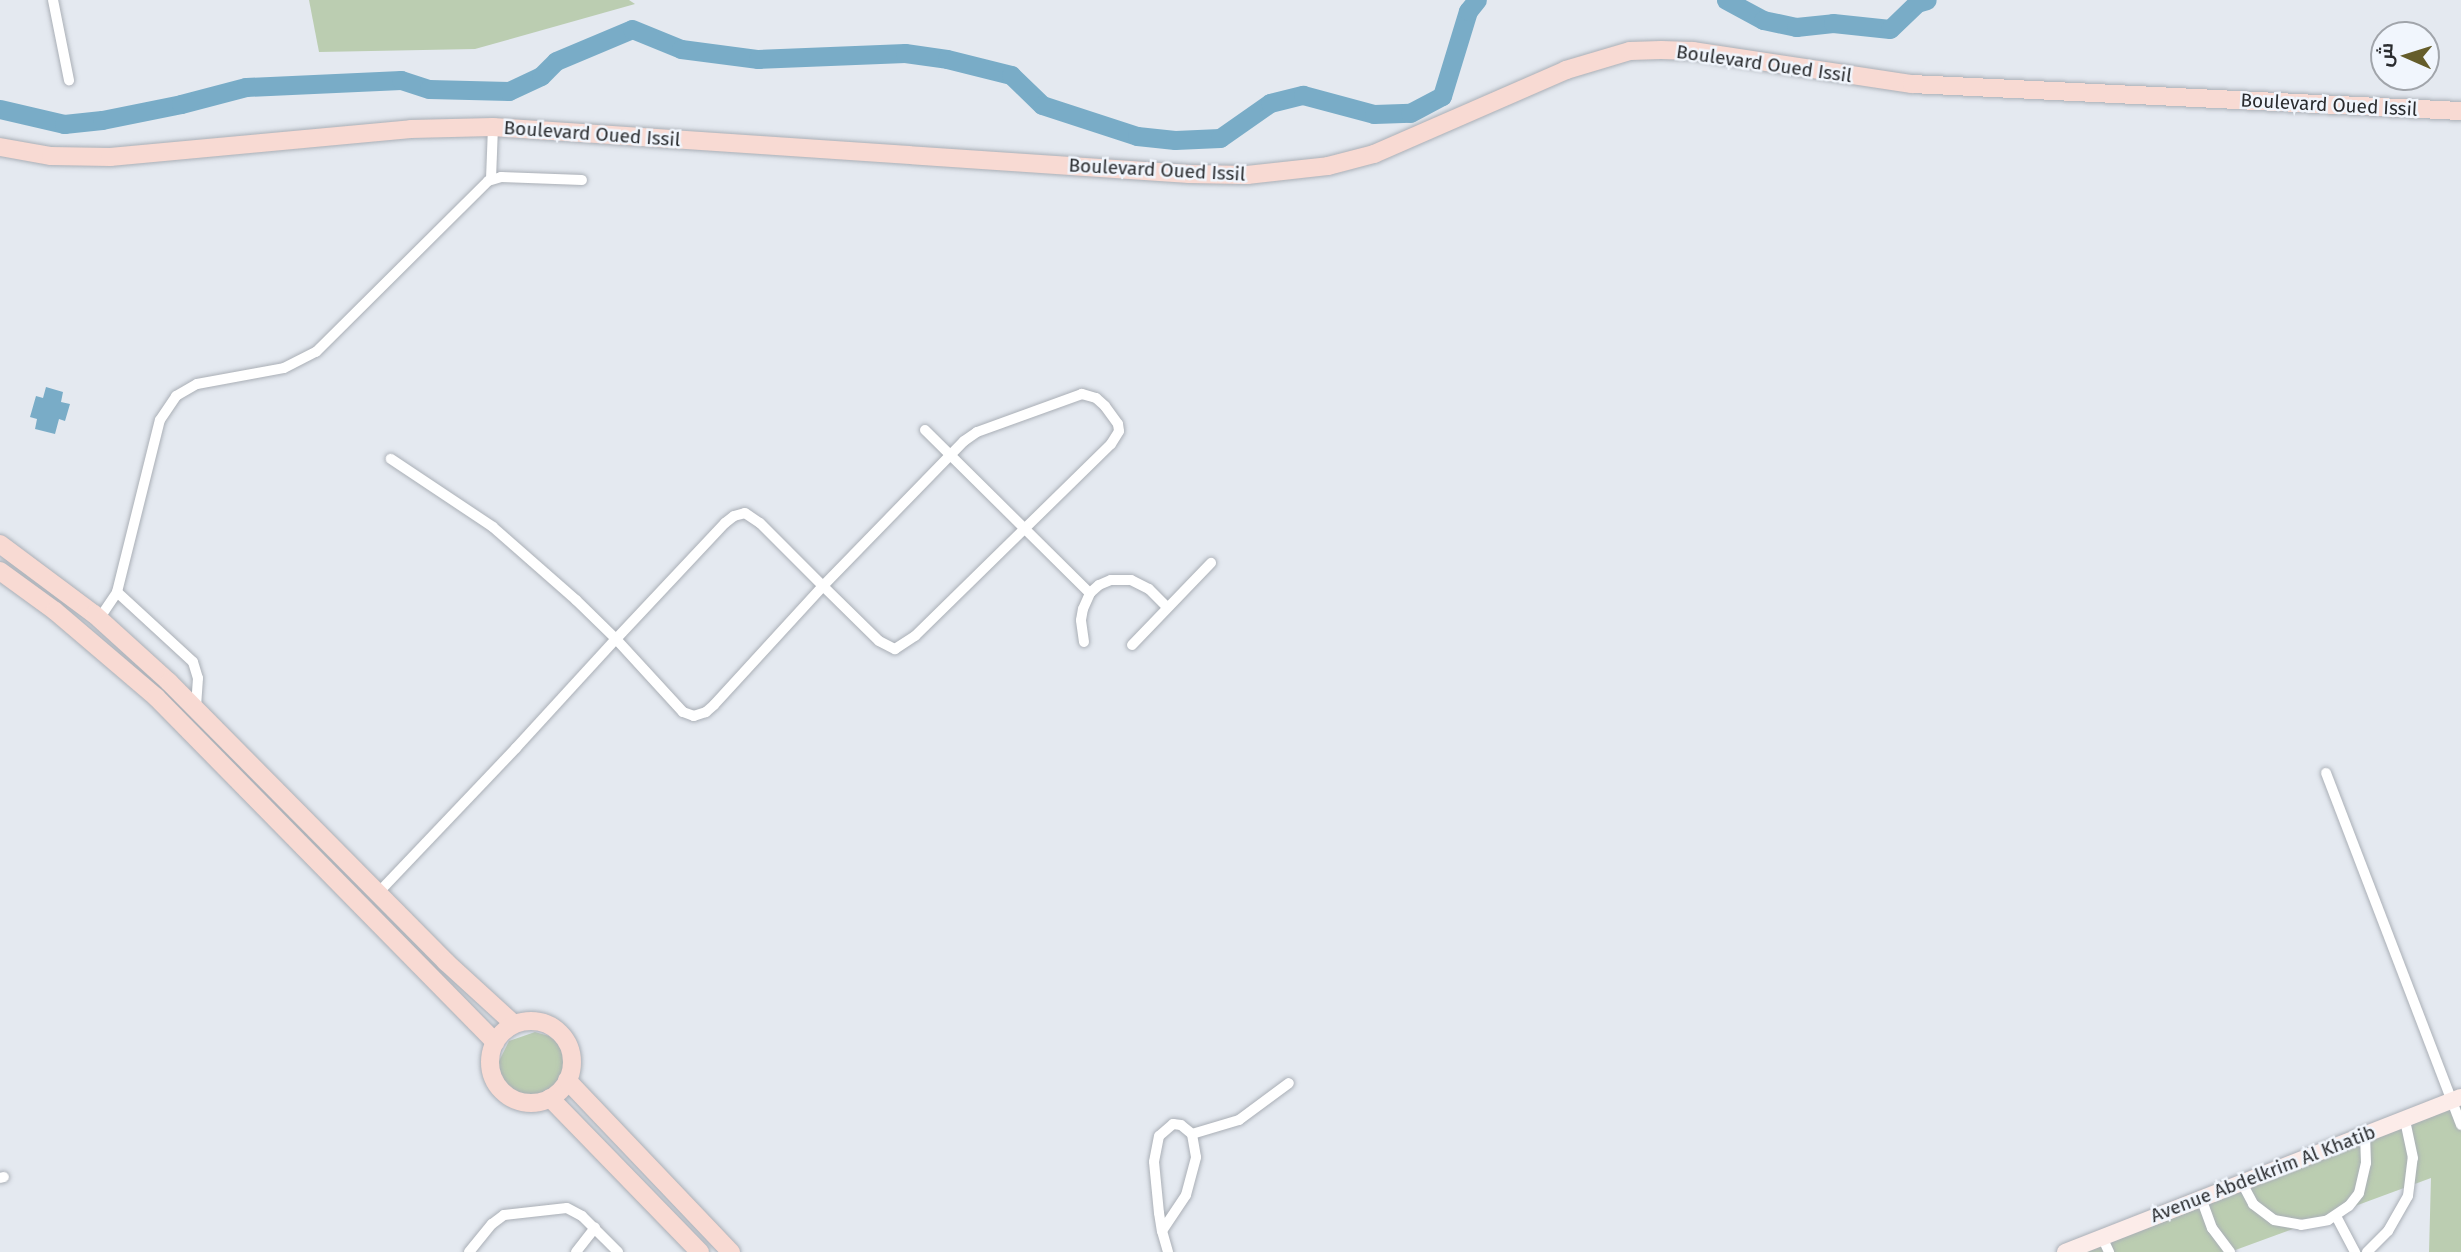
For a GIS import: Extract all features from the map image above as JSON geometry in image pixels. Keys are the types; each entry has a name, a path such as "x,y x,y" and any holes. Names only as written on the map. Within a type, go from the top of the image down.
{"main road":[{"name":"Boulevard Oued Issil","path":"0,147 51,156 110,157 411,129 493,127 1188,174 1247,175 1328,166 1374,154 1566,70 1630,51 1661,50 1693,51 1912,84 2461,111"},
{"path":"0,544 99,619 195,708 473,988 514,1024"},
{"path":"0,570 55,611 156,697 495,1042"},
{"path":"524,1021 547,1024 564,1038 572,1058 567,1080 550,1098 525,1103 501,1091 490,1067 495,1042 514,1024 524,1021"},
{"path":"567,1080 730,1252"},
{"path":"550,1098 700,1252"}],"street":[{"path":"53,0 69,80"},
{"path":"99,619 117,592 160,420 171,402 197,384 284,368 316,352 491,179 493,127"},
{"path":"491,179 582,180"},
{"path":"378,893 616,639 725,523 739,513 746,513 761,523 823,586 879,641 888,647 900,647 915,636 1116,438 1118,424 1105,406 1089,394 1073,396 977,432 949,456 823,586 714,705 699,716 683,712 616,639 493,527 391,459"},
{"path":"925,430 1023,530 1090,593"},
{"path":"1132,645 1211,564"},
{"path":"1084,642 1081,620 1090,593 1111,580 1131,580 1149,589 1167,607"},
{"path":"117,592 193,662 198,678 195,708"},
{"path":"2326,773 2456,1099 2461,1125"},
{"path":"1192,1134 1239,1120 1289,1083"},
{"name":"Avenue Abdelkrim Al Khatib","path":"2065,1252 2105,1245 2201,1198 2456,1099"},
{"path":"2367,1252 2396,1220 2408,1196 2413,1158 2405,1119"},
{"path":"1162,1231 1190,1187 1196,1157 1192,1134 1181,1125 1173,1124 1163,1129 1155,1148 1156,1188 1162,1231 1168,1252"},
{"path":"2242,1183 2259,1210 2283,1223 2310,1225 2336,1216 2359,1193 2366,1163 2365,1134"},
{"path":"2201,1198 2212,1228 2230,1252"},
{"path":"468,1252 497,1218 513,1213 567,1208 595,1228 618,1252"},
{"path":"2336,1216 2355,1252"},
{"path":"576,1252 595,1228"}],"green space":[{"path":"309,0 629,0 635,4 475,49 319,52"},
{"path":"535,1032 549,1036 559,1044 566,1059 563,1076 554,1091 522,1097 507,1086 499,1073 499,1061 509,1041"},
{"path":"2461,1095 2461,1252 2429,1252 2431,1178 2230,1252 2081,1252"}],"water":[{"path":"46,387 63,392 61,402 70,404 65,421 59,419 55,434 35,429 37,419 30,417 36,396 43,398"}],"waterway":[{"path":"0,109 64,124 102,120 181,104 246,87 401,80 429,89 509,91 541,76 556,61 632,29 681,49 758,59 905,53 947,59 1011,75 1042,105 1137,136 1175,140 1220,138 1270,103 1303,95 1374,114 1410,113 1442,96 1468,11 1477,0"},
{"path":"1726,0 1763,20 1796,27 1833,23 1890,29 1917,3 1927,0"}]}
